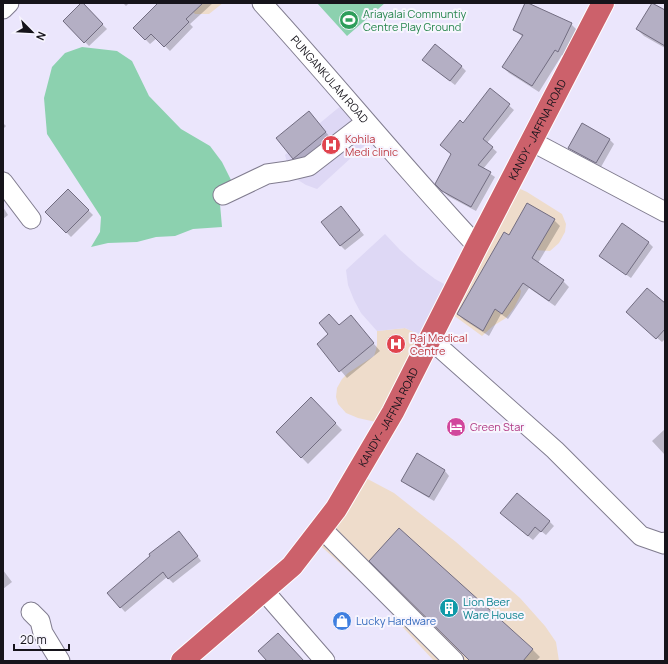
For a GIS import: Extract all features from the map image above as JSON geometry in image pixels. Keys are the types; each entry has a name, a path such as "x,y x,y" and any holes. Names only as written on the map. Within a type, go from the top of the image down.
{"highway":[{"name":"KANDY - JAFFNA ROAD","path":"182,661 292,566 336,509 386,423 603,3"}],"street":[{"path":"3,9 9,3"},
{"name":"PUNGANKULAM ROAD","path":"262,3 305,50 429,194 477,246"},
{"path":"223,195 267,174 308,166 366,122"},
{"path":"531,141 665,212"},
{"path":"3,182 31,219"},
{"path":"430,339 555,450 640,536 664,544 665,542"},
{"path":"321,528 454,661"},
{"path":"264,591 325,661"},
{"path":"31,612 40,621 43,633 60,661"}],"shaded area":[{"path":"185,3 223,3 209,14 195,14"},
{"name":"Kohila Medi clinic","path":"348,100 377,134 317,189 306,185 290,172 285,155 309,132"},
{"path":"509,184 527,192 562,214 566,224 565,232 559,243 550,251 534,250 519,287 521,291 520,296 514,308 506,318 493,326 482,336 445,309"},
{"path":"385,234 418,266 435,279 455,290 430,339 405,328 377,331 361,313 354,300 348,285 346,270"},
{"path":"405,328 430,339 385,424 358,418 346,413 338,404 336,397 337,388 342,379 348,373 374,356 377,344 377,331"},
{"path":"362,476 394,493 456,542 520,598 545,626 556,642 559,661 434,661 397,621 386,605 313,539"}],"green space":[{"name":"Ariayalai Communtiy Centre Play Ground","path":"317,3 385,3 347,36"},
{"path":"82,47 117,51 132,61 149,96 181,129 210,146 222,162 231,180 224,191 220,204 222,227 193,229 175,236 156,237 137,242 108,243 91,247 100,232 101,217 47,134 44,98 52,67 65,53"}],"building":[{"path":"81,3 83,3 103,24 84,43 63,21"},
{"path":"158,3 203,3 186,19 189,22 164,47 151,34 145,40 133,28"},
{"path":"525,3 572,23 558,52 555,50 532,86 502,67 523,35 513,30"},
{"path":"652,3 665,10 665,46 636,29"},
{"path":"435,44 462,66 450,81 422,60"},
{"path":"490,88 510,104 483,139 493,147 478,165 491,172 471,207 442,191 435,184 451,154 440,145 460,120 463,123"},
{"path":"309,111 326,132 293,159 276,138"},
{"path":"582,123 610,139 596,163 568,148"},
{"path":"68,189 89,210 66,233 45,212"},
{"path":"527,203 555,219 532,258 564,280 549,301 523,283 502,314 495,309 483,331 457,314 504,232 509,235"},
{"path":"341,206 360,230 340,246 321,222"},
{"path":"622,223 649,242 626,275 599,256"},
{"path":"647,288 665,303 665,329 656,339 626,312"},
{"path":"329,314 339,325 351,315 374,343 339,372 317,344 328,334 319,323"},
{"path":"311,397 336,423 301,458 276,432"},
{"path":"417,453 445,470 429,497 401,481"},
{"path":"517,493 550,521 541,532 535,527 528,536 500,513"},
{"name":"Lion Beer Ware House","path":"399,528 533,649 523,661 470,661 369,561"},
{"path":"179,531 198,556 168,579 163,572 120,608 107,593 150,556 149,554"},
{"path":"278,633 304,661 267,661 258,651"}],"place":[{"name":"Ariayalai Communtiy Centre Play Ground","path":"349,20"},
{"name":"Kohila Medi clinic","path":"331,145"},
{"name":"Raj Medical Centre","path":"396,344"},
{"name":"Green Star","path":"456,427"},
{"name":"Lion Beer Ware House","path":"449,608"},
{"name":"Lucky Hardware","path":"342,621"}]}
